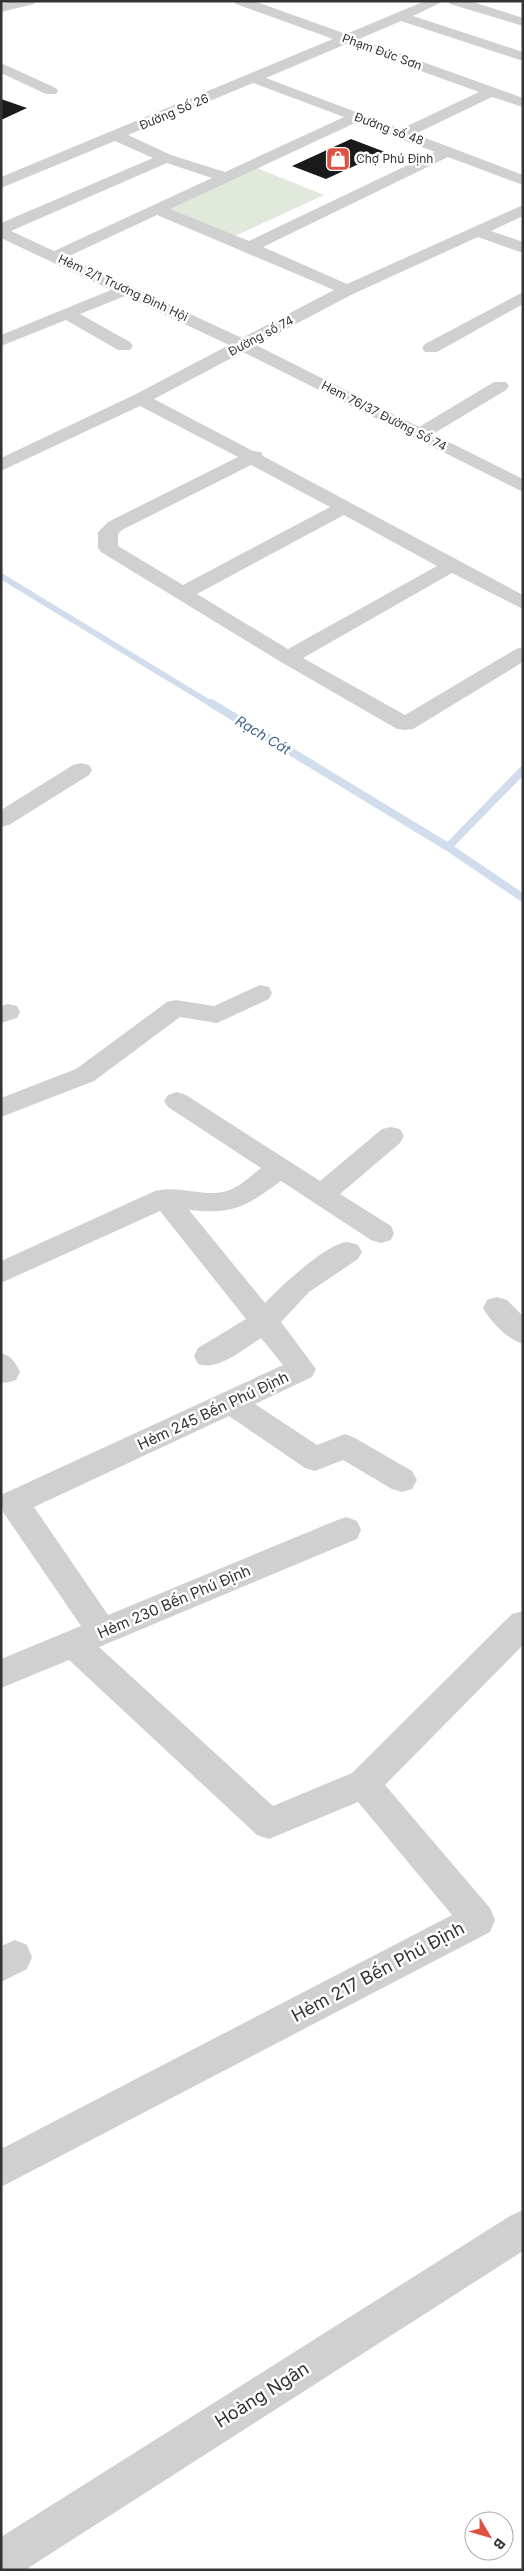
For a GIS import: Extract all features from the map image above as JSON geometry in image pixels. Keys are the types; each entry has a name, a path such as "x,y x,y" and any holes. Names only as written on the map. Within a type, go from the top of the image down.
{"street":[{"path":"1,8 29,1"},
{"name":"Phạm Đức Sơn","path":"241,1 523,103"},
{"name":"Đường Số 26","path":"1,183 437,1"},
{"path":"455,1 523,22"},
{"path":"400,16 523,57"},
{"path":"1,67 51,91"},
{"name":"Đường số 48","path":"254,78 356,117 404,133 523,180"},
{"name":"Đường số 48","path":"404,133 493,91"},
{"path":"56,256 356,117"},
{"path":"117,136 166,158 224,177"},
{"path":"250,247 448,151"},
{"path":"1,230 166,158"},
{"path":"156,209 250,247 347,290"},
{"name":"Đường số 74","path":"1,465 140,399 245,346 347,290 480,232 523,210"},
{"name":"Hẻm 2/1 Trương Đình Hội","path":"1,230 245,346"},
{"path":"480,232 523,248"},
{"path":"1,341 127,290"},
{"path":"431,348 523,297"},
{"path":"67,314 124,346"},
{"name":"Hem 76/37 Đường Số 74","path":"245,346 523,486"},
{"path":"420,434 500,386"},
{"path":"140,399 254,456 343,508 523,603"},
{"path":"254,456 115,526 108,532 108,548 288,658 405,724 523,653"},
{"path":"182,594 343,508"},
{"path":"288,658 451,566"},
{"path":"1,820 81,770"},
{"path":"1,1108 86,1075 176,1008 217,1016 260,993"},
{"path":"177,1101 382,1233"},
{"path":"322,1194 391,1136"},
{"path":"1,1273 164,1198 204,1202 237,1198 281,1168"},
{"name":"Hẻm 245 Bến Phú Định","path":"88,1638 14,1504 302,1369 164,1198"},
{"path":"208,1356 264,1322 299,1285 348,1252"},
{"path":"497,1308 523,1333"},
{"path":"232,1403 314,1460 345,1446 402,1480"},
{"name":"Hẻm 230 Bến Phú Định","path":"1,1674 346,1530"},
{"path":"88,1638 269,1824 364,1784 523,1624"},
{"name":"Hẻm 217 Bến Phú Định","path":"1,2169 478,1920 364,1784"},
{"name":"Hoàng Ngân","path":"1,2561 523,2230"}],"shaded area":[{"path":"257,168 324,195 233,237 167,208"}],"building":[{"path":"1,99 27,108 1,120"},
{"name":"Chợ Phú Định","path":"351,139 385,152 326,179 292,166"}],"waterway":[{"name":"Rạch Cát","path":"1,576 213,705"},
{"name":"Rạch Cát","path":"211,703 448,847"},
{"path":"448,847 523,770"},
{"name":"Rạch Cát","path":"448,847 523,898"}],"place":[{"name":"Chợ Phú Định","path":"338,159"}]}
